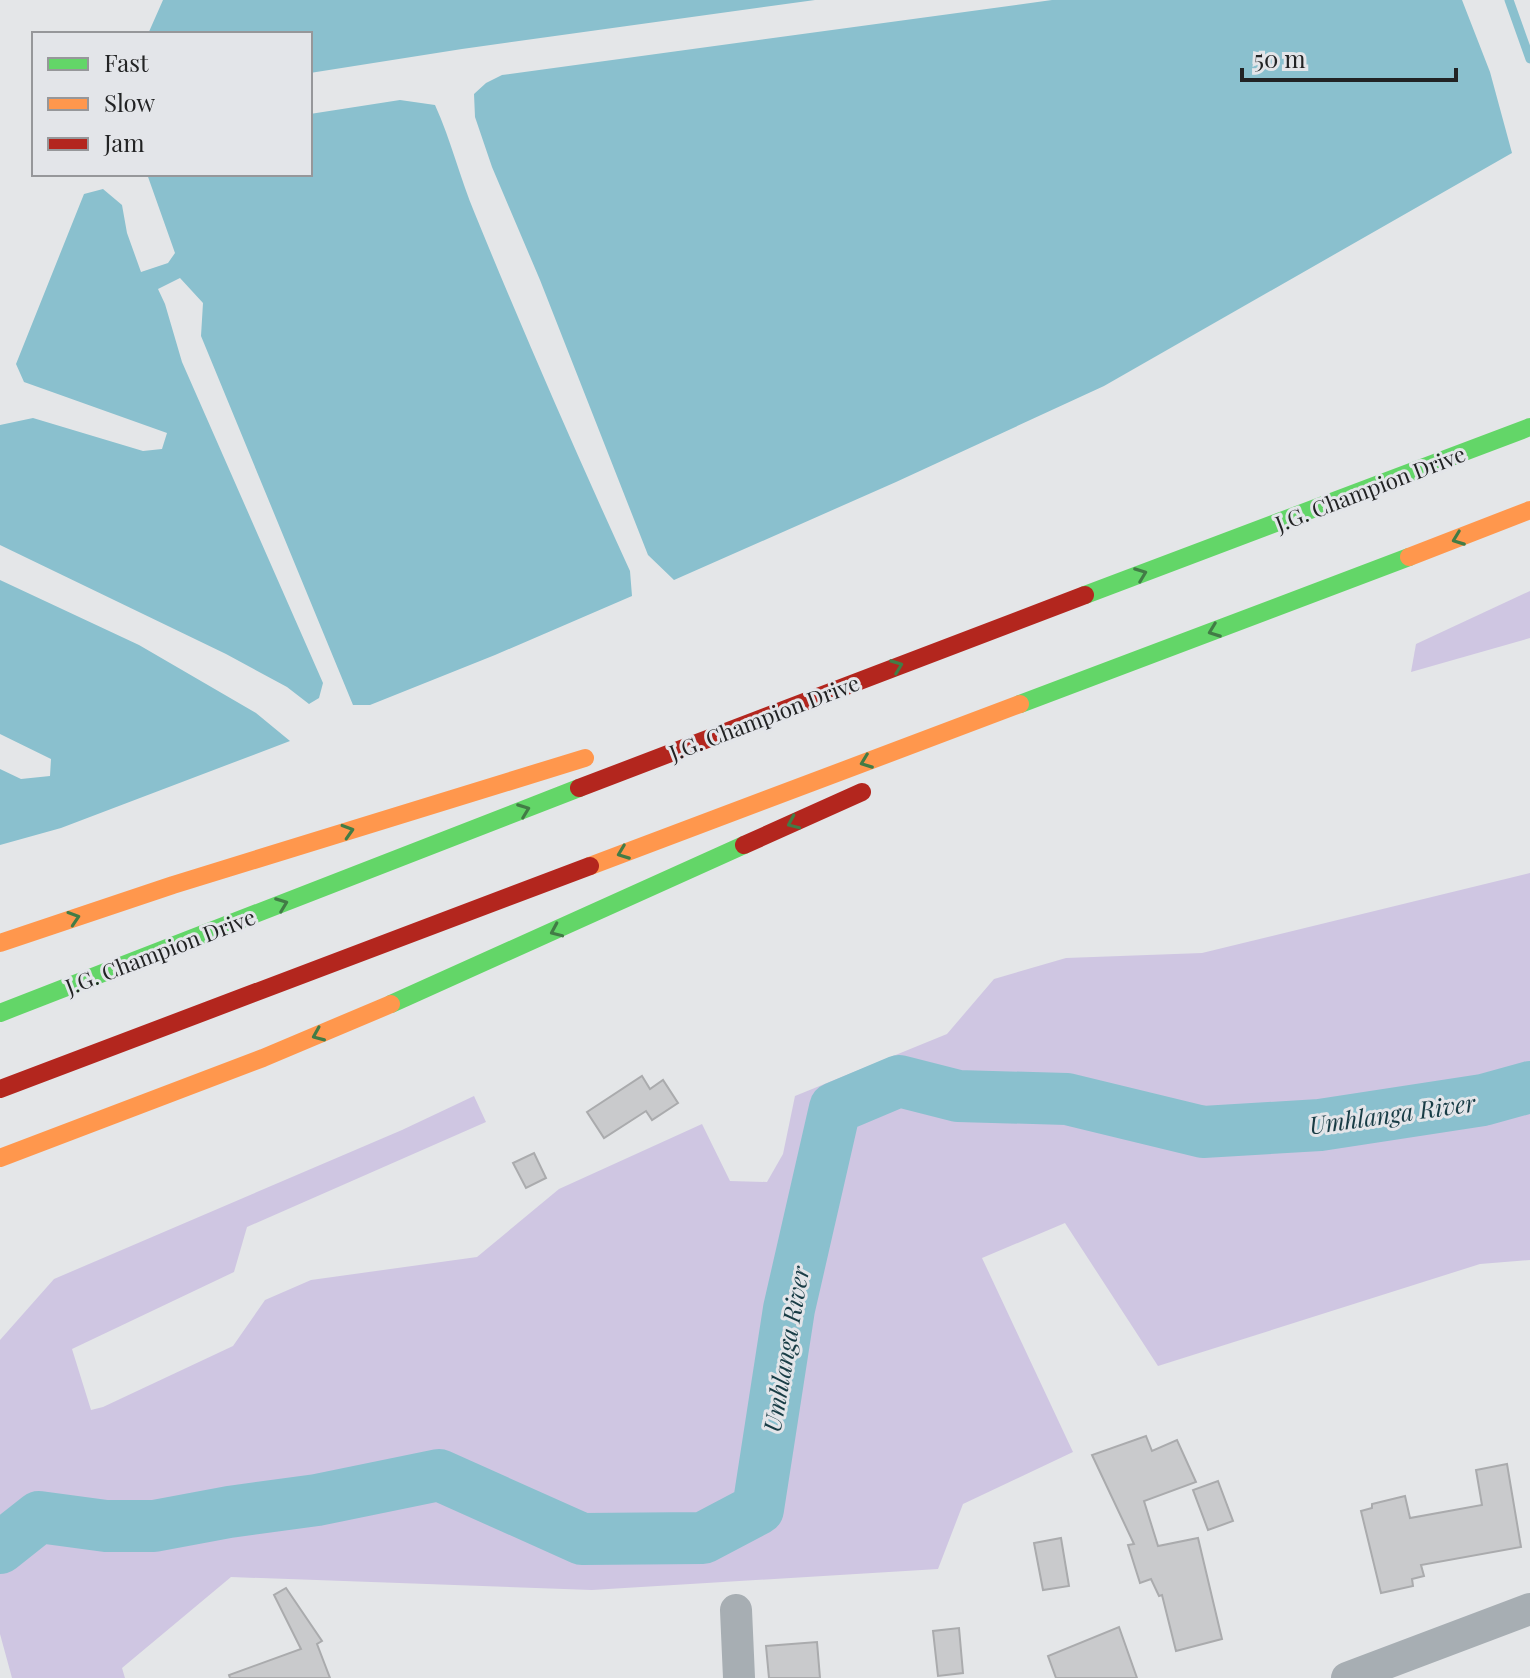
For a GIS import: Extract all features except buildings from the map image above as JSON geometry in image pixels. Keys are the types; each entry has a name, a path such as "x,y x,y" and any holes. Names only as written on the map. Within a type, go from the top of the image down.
{"street":[{"name":"J.G. Champion Drive","path":"0,1013 766,716 1530,427"},
{"path":"0,1089 1530,510"},
{"path":"690,726 733,717 766,716"},
{"path":"923,759 983,718"},
{"path":"0,943 173,885 605,752"},
{"path":"0,1158 263,1058 371,1013 879,784"},
{"path":"13,1172 97,1122"},
{"path":"1347,1678 1530,1609"},
{"path":"736,1610 739,1678"}],"shaded area":[{"path":"1530,591 1530,638 1411,672 1416,644"},
{"path":"1530,873 1530,1260 1480,1264 1158,1366 1065,1223 982,1258 1073,1452 963,1504 938,1569 592,1590 231,1577 122,1668 125,1678 12,1678 0,1634 0,1340 54,1279 402,1130 474,1096 486,1122 247,1227 234,1272 72,1349 91,1410 103,1407 233,1346 265,1300 311,1280 477,1257 559,1189 702,1124 730,1181 767,1182 783,1154 795,1096 947,1034 994,979 1066,958 1202,953"}],"water":[{"path":"163,0 815,0 312,73 312,32 149,32"},
{"path":"1052,0 1462,0 1490,72 1512,153 1104,386 674,580 648,555 492,167 475,117 474,94 502,75"},
{"path":"400,100 435,105 494,259 630,571 632,596 370,705 353,705 201,336 203,303 180,278 158,289 182,362 323,683 319,698 309,704 287,687 226,654 0,545 0,425 33,418 143,451 162,449 167,433 24,382 16,364 84,194 103,189 122,205 127,233 141,272 168,263 175,253 148,176 312,176 312,114"},
{"path":"0,580 139,645 256,713 290,741 61,828 0,845 0,769 21,779 50,776 51,759 0,734"}],"waterway":[{"path":"1509,0 1530,59"},
{"name":"Umhlanga River","path":"0,1548 39,1517 106,1526 154,1526 317,1500 439,1475 582,1539 703,1538 758,1509 789,1309 835,1108 899,1081 958,1096 1067,1099 1203,1132 1320,1125 1483,1100 1530,1087"}],"traffic: fast":[{"path":"1085,595 1530,427"},
{"path":"1020,704 1409,557"},
{"path":"0,1013 579,788"},
{"path":"391,1004 744,845"}],"traffic: slow":[{"path":"1409,557 1530,510"},
{"path":"590,866 1020,704"},
{"path":"0,943 173,885 585,758"},
{"path":"0,1158 263,1058 391,1004"}],"traffic: jam":[{"path":"579,788 1085,595"},
{"path":"744,845 862,792"},
{"path":"0,1089 590,866"}]}
